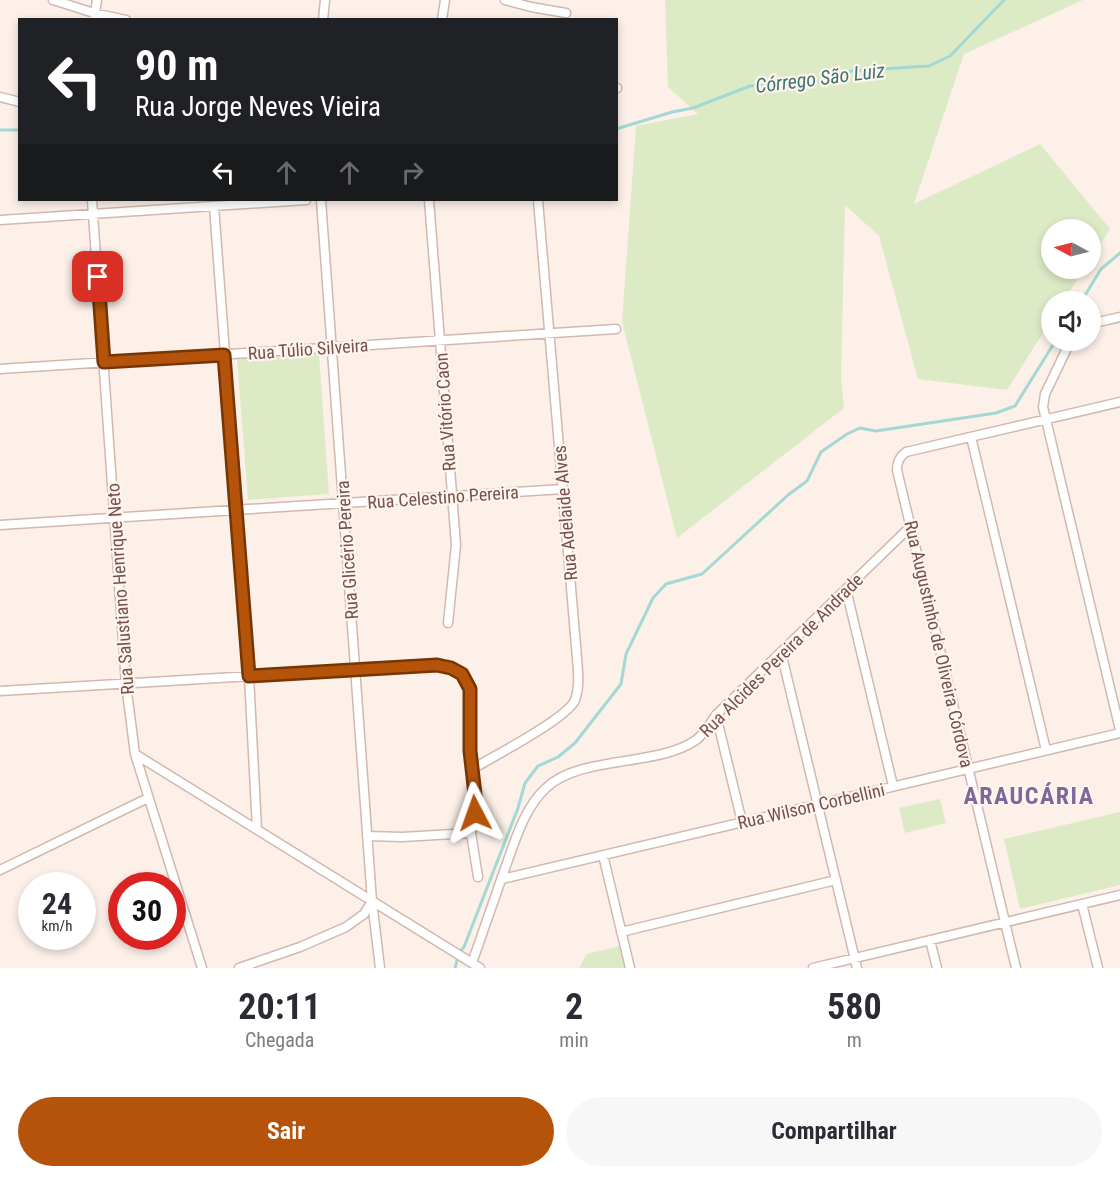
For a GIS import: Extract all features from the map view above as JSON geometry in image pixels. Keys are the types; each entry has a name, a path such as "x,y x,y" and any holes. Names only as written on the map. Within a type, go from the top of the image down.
{"street":[{"path":"53,0 94,16 110,18"},
{"path":"94,16 97,0"},
{"path":"323,18 325,0"},
{"path":"442,18 445,0"},
{"path":"505,0 566,13"},
{"path":"0,97 18,102"},
{"name":"Rua Salustiano Henrique Neto","path":"92,201 126,684 135,754 202,968"},
{"path":"0,220 291,201"},
{"name":"Rua Glicério Pereira","path":"321,201 367,836 380,968"},
{"name":"Rua Vitório Caon","path":"429,201 456,553 449,598 448,623"},
{"name":"Rua Adelaide Alves","path":"471,770 561,716 574,702 577,692 577,658 538,201"},
{"path":"214,206 249,676 257,829"},
{"path":"1101,321 1120,317"},
{"name":"Rua Túlio Silveira","path":"0,369 616,329"},
{"path":"1066,351 1045,394 1043,406 1045,420 1120,731"},
{"path":"1046,750 971,437 1120,403"},
{"name":"Rua Augustinho de Oliveira Córdova","path":"971,437 906,452 898,459 897,470 1016,968"},
{"name":"Rua Celestino Pereira","path":"0,525 563,489"},
{"name":"Rua Alcides Pereira de Andrade","path":"473,964 525,818 545,788 558,777 674,750 698,739 716,716 910,526"},
{"path":"846,589 893,786"},
{"path":"781,652 857,968"},
{"path":"0,691 444,666 462,674 471,695 469,735 476,803 471,833 478,877"},
{"path":"716,716 742,822"},
{"name":"Rua Wilson Corbellini","path":"502,879 1120,731"},
{"path":"135,754 473,964"},
{"path":"0,870 148,798"},
{"path":"367,836 402,837 471,833"},
{"path":"603,855 630,968"},
{"path":"621,932 836,880"},
{"path":"813,968 1120,895"},
{"path":"239,968 300,947 346,927 364,914 372,901"},
{"path":"1082,904 1098,968"},
{"path":"930,940 937,968"}],"green space":[{"path":"665,0 1083,0 964,54 914,204 1040,144 1110,229 1101,243 1101,219 1041,219 1041,279 1078,279 1070,291 1041,291 1041,336 1007,390 918,379 879,236 845,205 841,377 844,408 677,538 622,322 636,126 698,114 668,87"},
{"path":"319,354 329,494 248,500 237,359"},
{"path":"940,799 946,823 905,833 899,808"},
{"path":"1120,812 1120,885 1020,909 1004,839"},
{"path":"624,945 630,968 579,968 587,954"}],"waterway":[{"name":"Córrego São Luiz","path":"618,128 693,108 750,86 819,81 852,71 929,66 950,56 1004,0"},
{"name":"Córrego São Luiz","path":"0,130 18,130"},
{"path":"1088,291 1101,269 1120,253"},
{"path":"455,968 518,808 525,783 538,766 558,757 575,743 621,684 626,654 653,598 666,584 702,574 788,495 807,481 821,452 847,434 860,428 876,431 996,413 1015,406 1049,351"}],"district":[{"name":"ARAUCÁRIA","path":"1029,796"}],"route":[{"path":"98,277 104,362 224,355 249,676 437,665 451,668 462,674 470,689 469,735 475,813"}]}
